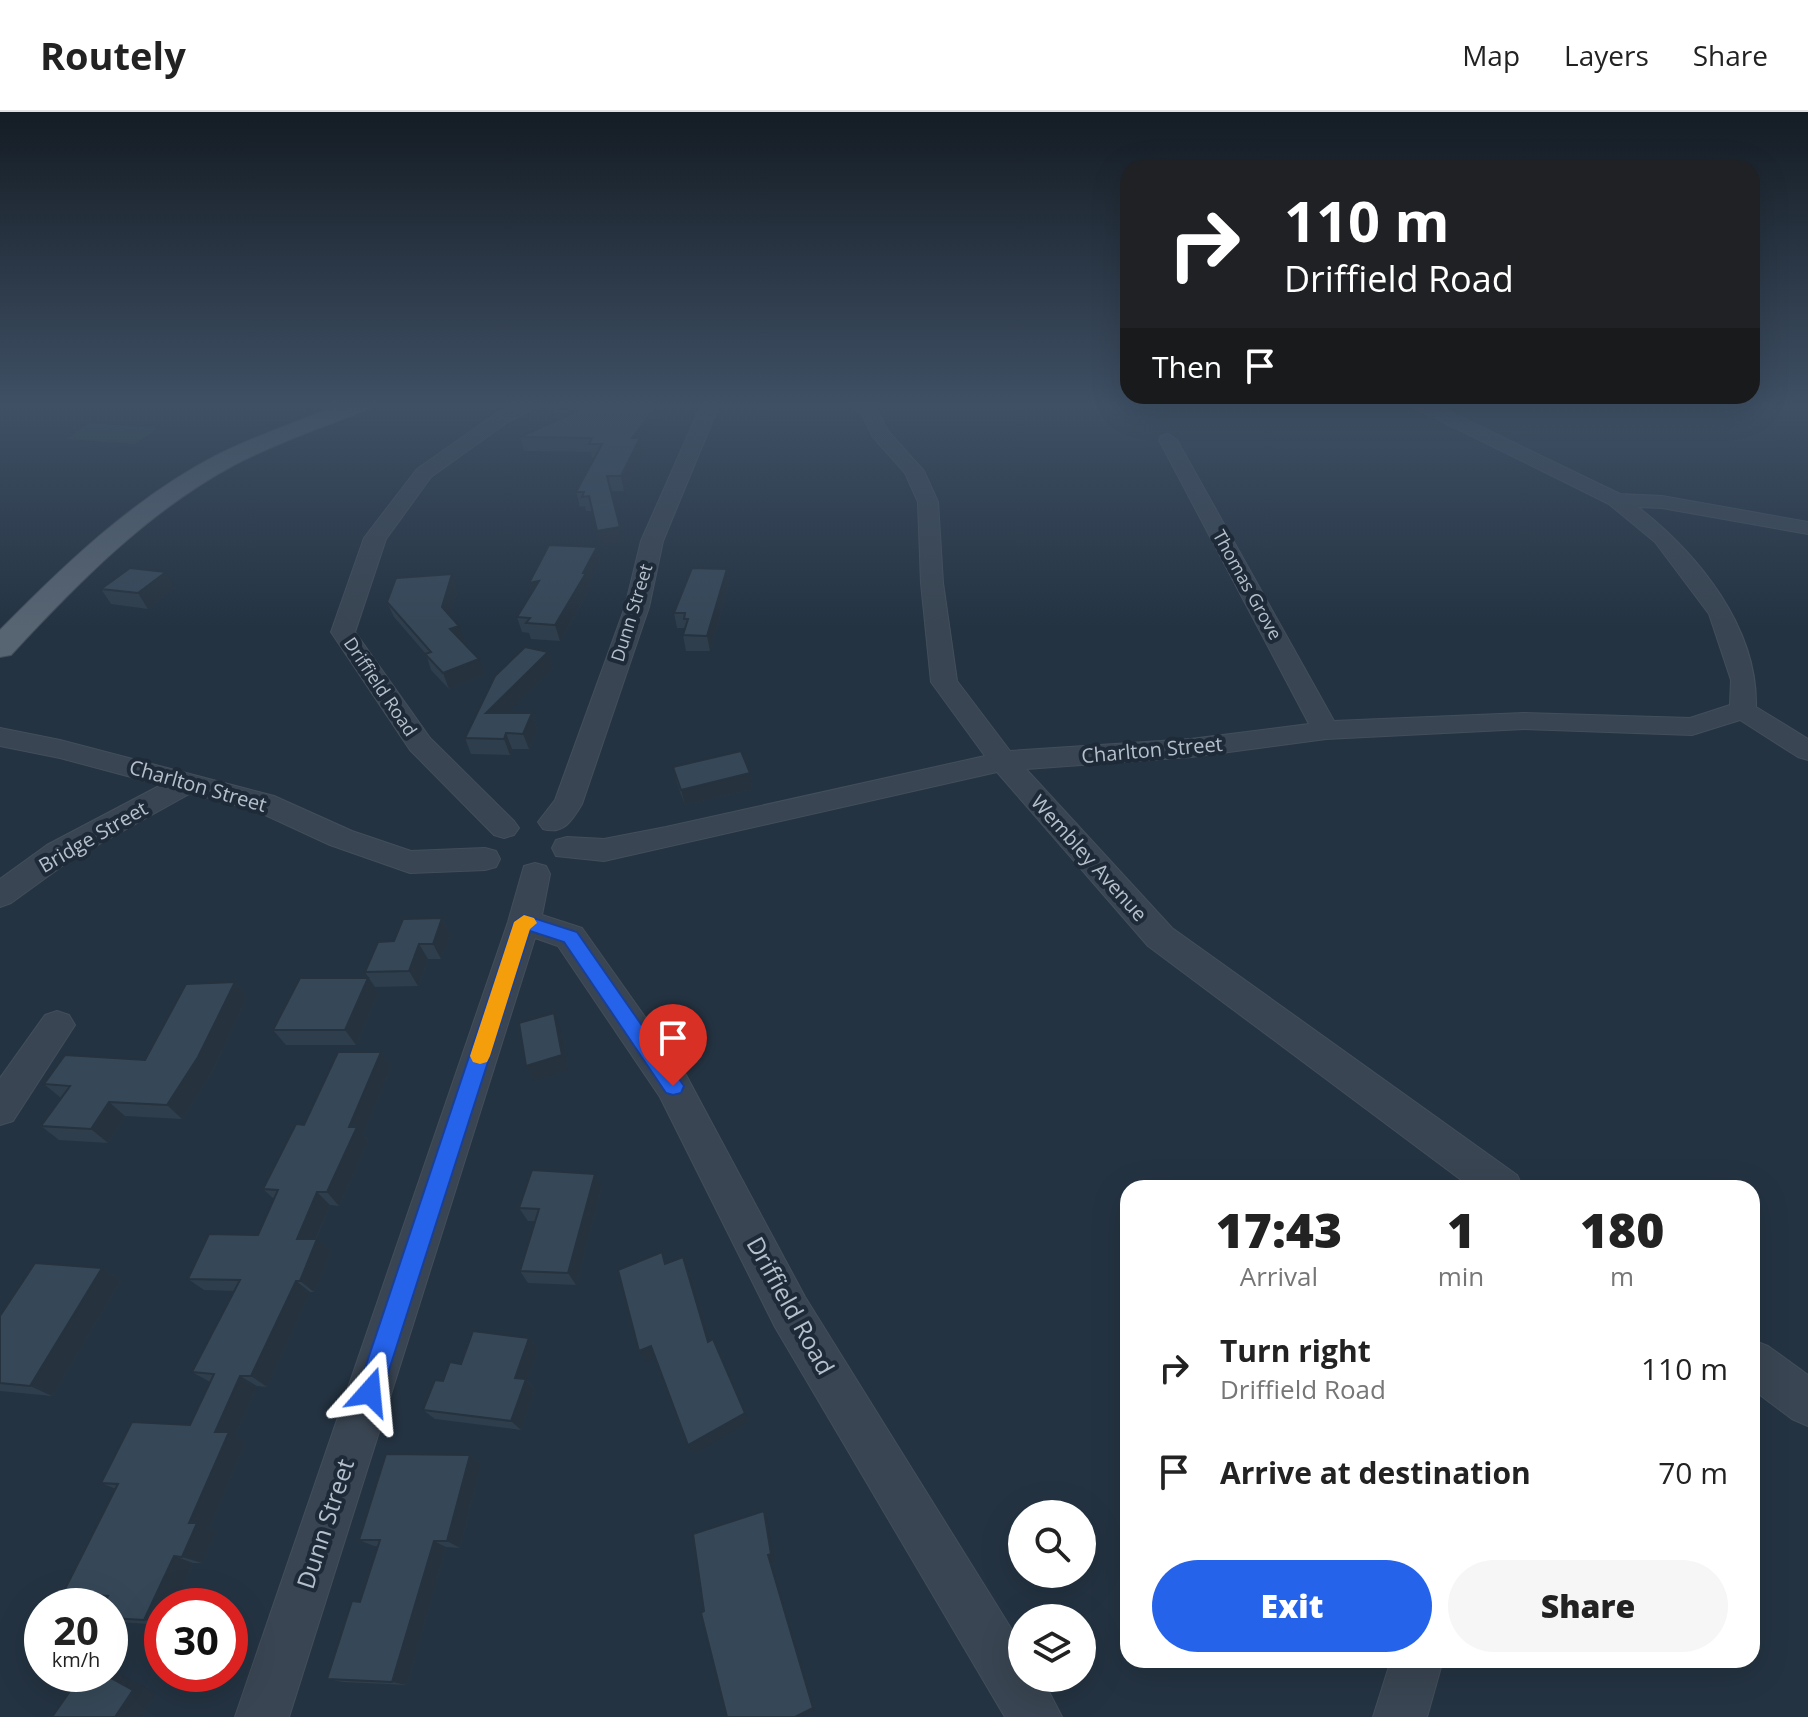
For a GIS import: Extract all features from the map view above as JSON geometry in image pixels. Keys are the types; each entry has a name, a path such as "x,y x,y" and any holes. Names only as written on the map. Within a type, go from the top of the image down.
{"main road":[{"path":"0,648 99,549 195,478"}],"street":[{"name":"Driffield Road","path":"420,478 375,538 343,632 420,744 504,828"},
{"name":"Dunn Street","path":"262,1717 524,922 637,607 652,541 679,478"},
{"name":"Wembley Avenue","path":"917,478 928,502 932,583 944,682 1003,761 1160,937 1484,1180"},
{"name":"Thomas Grove","path":"1189,478 1326,730"},
{"path":"1571,478 1616,500 1663,537 1721,613 1744,680 1743,710 1808,751"},
{"path":"1616,500 1662,502 1808,528"},
{"name":"Charlton Street","path":"552,848 604,850 1003,761 1191,748 1326,730 1524,721 1692,727 1743,710"},
{"name":"Charlton Street","path":"0,737 60,749 264,803 341,838 410,862 485,859"},
{"name":"Bridge Street","path":"0,895 58,853 189,782"},
{"path":"530,820 552,848 502,875 491,869 485,859 486,848 504,828 530,820"},
{"name":"Driffield Road","path":"524,922 570,937 673,1086 790,1312 1035,1717"},
{"path":"0,1109 57,1025"},
{"path":"1760,1368 1808,1403"},
{"path":"1400,1717 1415,1668"}],"building":[{"path":"584,478 607,478 620,527 597,531 589,496 582,497 584,492 576,492"},
{"path":"549,545 597,547 583,573 586,573 555,625 526,623 530,618 517,617 539,581 529,583"},
{"path":"130,568 166,572 138,593 101,589"},
{"path":"692,568 727,569 707,636 683,635 688,619 684,619 685,613 674,613"},
{"path":"452,574 442,607 459,626 450,629 479,659 443,673 425,654 431,652 387,602 396,578"},
{"path":"525,647 548,652 486,713 532,713 523,734 506,733 504,739 465,738 495,676"},
{"path":"741,751 750,773 681,790 673,767"},
{"path":"442,918 433,944 419,944 409,971 365,972 378,942 394,941 403,919"},
{"path":"300,978 368,978 345,1030 273,1030"},
{"path":"235,982 198,1057 167,1105 109,1102 91,1129 41,1126 70,1086 44,1084 65,1055 145,1060 186,984"},
{"path":"554,1013 562,1055 526,1066 519,1023"},
{"path":"338,1052 381,1052 349,1127 357,1127 327,1192 317,1192 297,1239 317,1239 300,1281 296,1281 251,1376 240,1376 215,1432 229,1432 189,1523 197,1523 182,1557 174,1556 159,1588 144,1588 144,1620 128,1619 128,1588 66,1588 118,1484 101,1483 132,1422 190,1425 214,1374 192,1372 240,1280 188,1279 209,1234 258,1235 278,1190 263,1189 296,1124 304,1125"},
{"path":"532,1170 595,1174 568,1273 520,1271 539,1209 519,1208"},
{"path":"662,1252 665,1264 683,1257 708,1342 713,1339 745,1413 688,1445 651,1346 639,1351 618,1270"},
{"path":"35,1263 102,1268 30,1386 0,1383 0,1316"},
{"path":"473,1331 529,1338 515,1378 526,1379 511,1421 423,1410 435,1380 443,1381 450,1362 461,1364"},
{"path":"386,1454 470,1455 447,1541 434,1541 392,1682 327,1679 352,1601 360,1602 380,1540 359,1540"},
{"path":"764,1511 771,1554 768,1555 813,1708 795,1717 727,1717 701,1613 704,1611 693,1534"},
{"path":"128,1687 133,1690 115,1717 52,1717 69,1692 128,1692"}],"slow traffic":[{"path":"480,1056 524,922 528,923"}],"route":[{"path":"370,1392 524,922 570,937 673,1086"}]}
